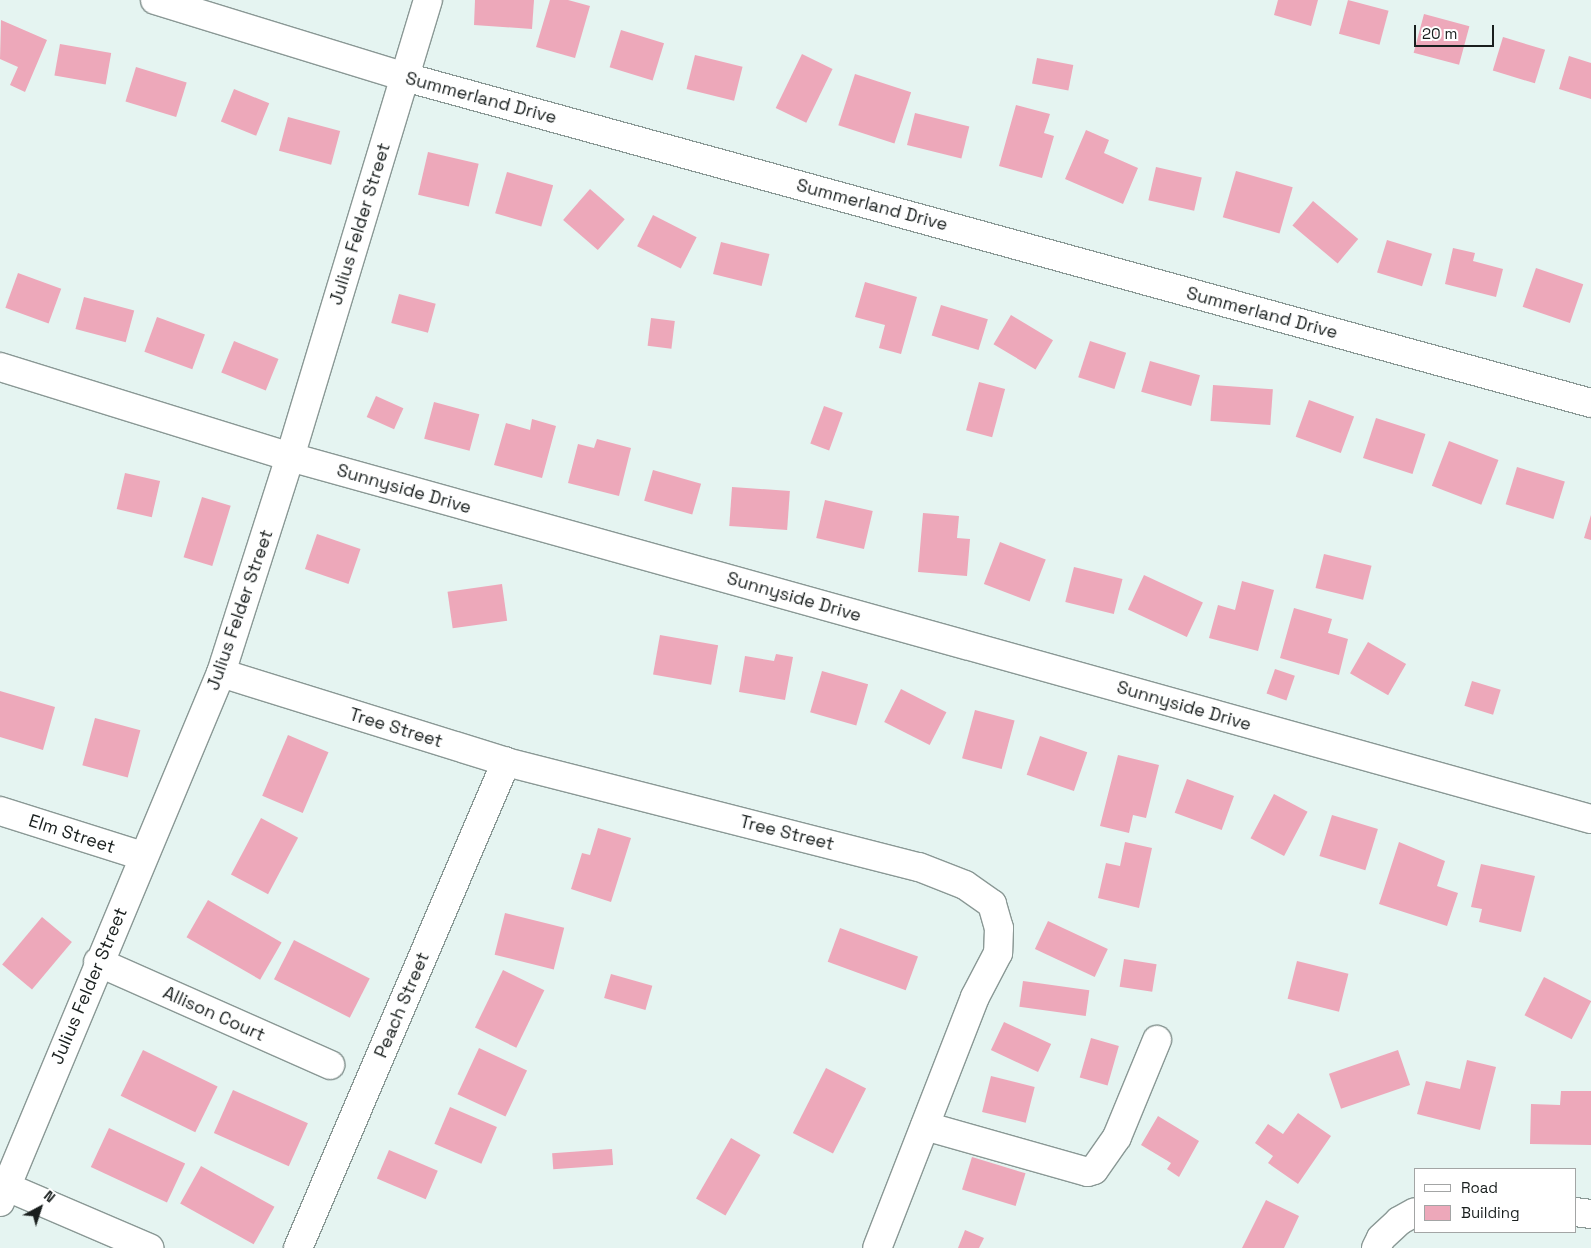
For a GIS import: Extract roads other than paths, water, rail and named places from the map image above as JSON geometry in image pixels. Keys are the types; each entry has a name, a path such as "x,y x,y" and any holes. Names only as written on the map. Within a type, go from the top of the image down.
{"street":[{"name":"Summerland Drive","path":"155,0 405,77 1591,403"},
{"name":"Julius Felder Street","path":"3,1194 98,962 221,673 290,457 428,0"},
{"name":"Sunnyside Drive","path":"0,367 290,457 1591,819"},
{"name":"Tree Street","path":"221,673 506,762 919,867 965,885 992,904 999,928 998,952 975,996 877,1248"},
{"name":"Peach Street","path":"298,1248 506,762"},
{"name":"Elm Street","path":"0,811 143,856"},
{"name":"Allison Court","path":"98,962 330,1065"},
{"path":"925,1126 1088,1172 1094,1170 1117,1137 1157,1040"},
{"path":"3,1194 149,1248"},
{"path":"1576,1212 1591,1214"},
{"path":"1376,1248 1381,1238 1399,1221 1414,1213"}]}
